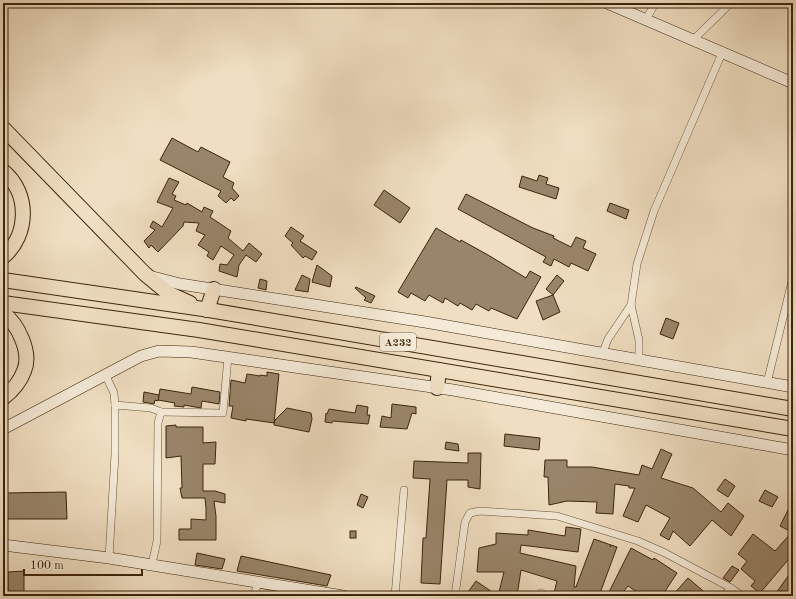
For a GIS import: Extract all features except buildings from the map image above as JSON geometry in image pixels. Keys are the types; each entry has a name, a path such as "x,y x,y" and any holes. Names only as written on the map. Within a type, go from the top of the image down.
{"highway":[{"path":"3,128 145,274 168,293 205,309 214,289"},
{"path":"3,171 15,184 20,194 24,214 19,236 3,257"},
{"name":"A232","path":"3,280 205,309 793,409"},
{"name":"A232","path":"3,303 199,330 793,429"},
{"path":"3,313 20,335 26,361 25,370 20,380 3,398"},
{"path":"436,388 439,370"}],"main road":[{"path":"607,3 793,83"},
{"path":"145,274 180,284 425,322 603,352 793,387"},
{"path":"3,429 141,356 160,351 191,352 436,388 793,450"},
{"path":"3,545 152,564 343,596"}],"street":[{"path":"646,20 655,3"},
{"path":"692,40 731,3"},
{"path":"639,359 639,340 631,305 637,264 654,211 722,53"},
{"path":"767,383 793,277"},
{"path":"603,352 608,339 631,305"},
{"path":"115,405 151,408 161,412 223,412 228,357"},
{"path":"105,374 114,393 115,405 115,454 109,558"},
{"path":"152,564 157,541 158,423 161,412"},
{"path":"395,596 404,490"},
{"path":"455,596 465,522 470,513 480,511 557,516 602,529 638,541 665,553 731,588 742,596"},
{"path":"254,596 258,582"},
{"path":"724,596 731,588"}]}
